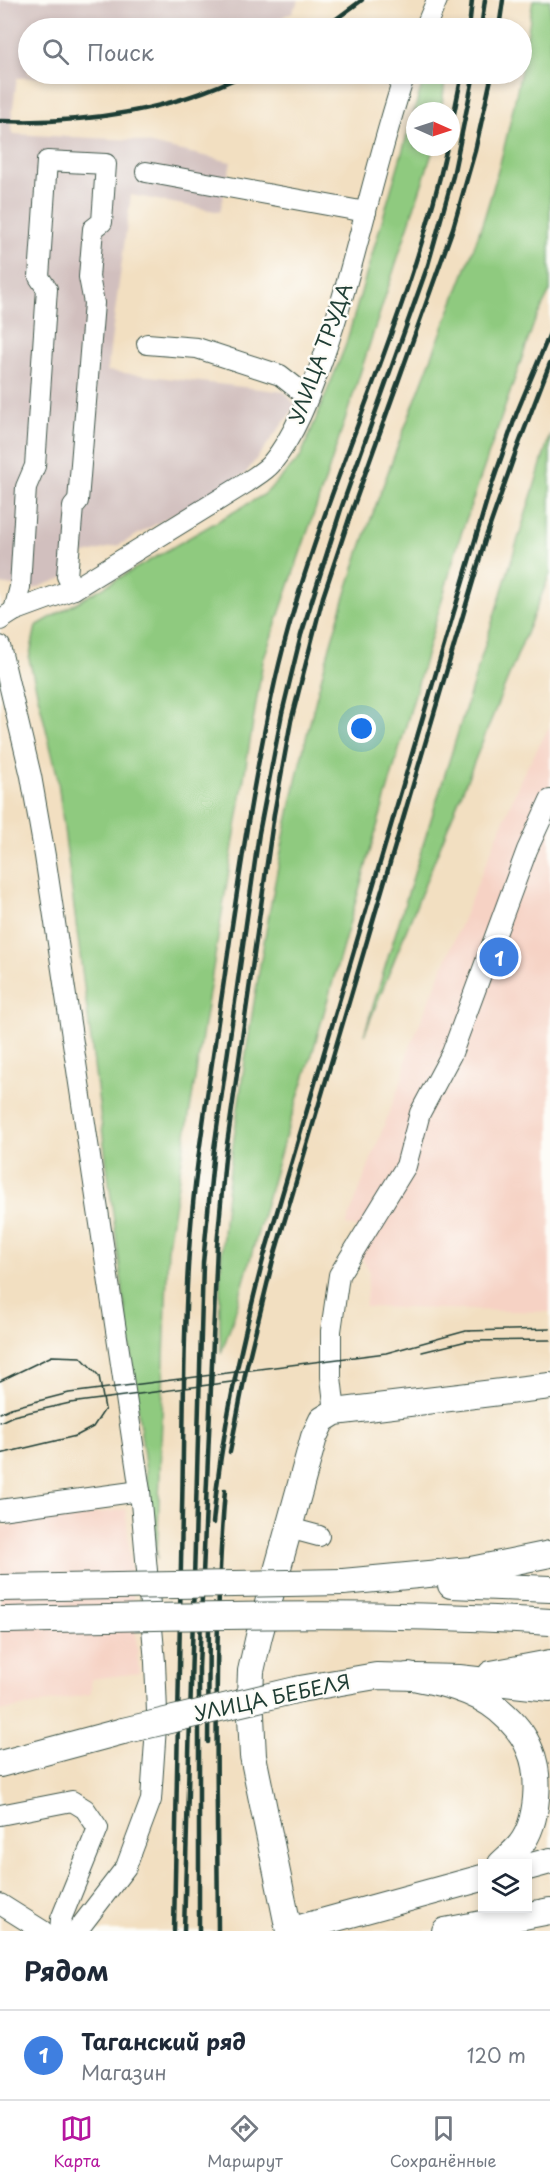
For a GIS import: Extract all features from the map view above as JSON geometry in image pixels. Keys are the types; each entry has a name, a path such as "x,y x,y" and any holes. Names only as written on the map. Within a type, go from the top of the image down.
{"main road":[{"path":"476,1879 289,1931 253,1756 250,1696 252,1671 259,1636 314,1437 322,1420 335,1412 550,1386"},
{"path":"343,1582 471,1570 550,1554"},
{"path":"0,1587 343,1582 550,1589"},
{"path":"0,1620 343,1615 498,1618 550,1622"},
{"path":"459,1678 550,1663"},
{"name":"УЛИЦА БЕБЕЛЯ","path":"0,1764 123,1731 300,1689 376,1676 459,1678 544,1687"},
{"path":"408,1676 446,1683 498,1709 518,1730 530,1750 537,1798 522,1843 505,1859"},
{"path":"532,1866 550,1861"},
{"path":"445,1931 550,1911"}],"street":[{"path":"429,18 437,0"},
{"name":"УЛИЦА ТРУДА","path":"7,616 74,589 246,483 271,465 290,436 308,397 342,304 387,126 402,84"},
{"path":"7,616 20,587 26,487 35,466 47,289 39,276 47,161 106,164 102,222 93,229 89,277 94,303 78,501 73,507 67,576 74,589"},
{"path":"146,172 366,212"},
{"path":"147,344 197,348 280,375 308,397"},
{"path":"0,646 31,776 45,856 140,1491 155,1662 157,1712 151,1800 126,1867 77,1931"},
{"path":"335,1412 331,1377 331,1331 339,1275 405,1166 420,1113 452,1053 526,850 550,800"},
{"path":"0,1510 63,1511 140,1491"},
{"path":"289,1528 319,1536"},
{"path":"0,1815 72,1801 84,1809 98,1828 61,1919 60,1931"},
{"path":"0,1904 43,1931"}],"shaded area":[{"path":"0,0 299,0 292,12 280,18 18,18 18,78 11,122 13,134 133,140 231,162 220,212 131,195 107,371 285,392 296,406 245,474 119,545 78,556 74,574 33,589 0,584"},
{"path":"550,726 550,1312 365,1307 369,1272 358,1250 366,1231 346,1225 403,1076 407,1054 522,776"},
{"path":"126,1509 139,1673 91,1679 91,1694 0,1711 0,1526"}],"green space":[{"path":"533,0 550,0 550,291 534,323 459,540 313,1051 282,1147 233,1320 221,1353 220,1283 229,1178 265,935 292,797 326,661 368,527 478,237 501,159 518,84 532,84 532,18 530,18"},
{"path":"422,84 445,84 442,102 417,102"},
{"path":"406,139 406,156 431,156 324,484 263,661 168,1245 157,1559 57,774 29,659 36,626 265,494 300,458 345,347"},
{"path":"550,434 550,574 364,1035 536,481"}],"tram line":[{"path":"0,1413 69,1393 386,1353 466,1331 550,1329"},
{"path":"422,1352 467,1341 550,1340"},
{"path":"0,1381 52,1356 81,1357 99,1376 105,1409 93,1427 76,1436 0,1454"},
{"path":"0,1422 13,1416 70,1403 239,1381"}],"railway":[{"path":"338,18 362,0"},
{"path":"470,18 472,0"},
{"path":"482,18 485,0"},
{"path":"500,18 503,0"},
{"path":"0,121 63,120 126,113 157,106 223,84"},
{"path":"456,102 460,84"},
{"path":"184,1931 203,1263 214,1149 259,833 282,713 301,635 342,506 428,265 453,176 472,84"},
{"path":"199,1931 199,1668 217,1246 225,1158 274,814 291,721 323,597 453,228 475,151 490,84"},
{"path":"174,1931 184,1374 188,1271 200,1148 238,886 264,733 289,625 310,556 408,286 445,156"},
{"path":"213,1523 221,1455 233,1389 264,1256 489,493 517,412 550,333"},
{"path":"230,1452 246,1370 273,1260 486,537 550,363"},
{"path":"218,1931 217,1655 225,1490"},
{"path":"208,1742 209,1619"}],"place":[{"name":"Таганский ряд","path":"499,957"}]}
